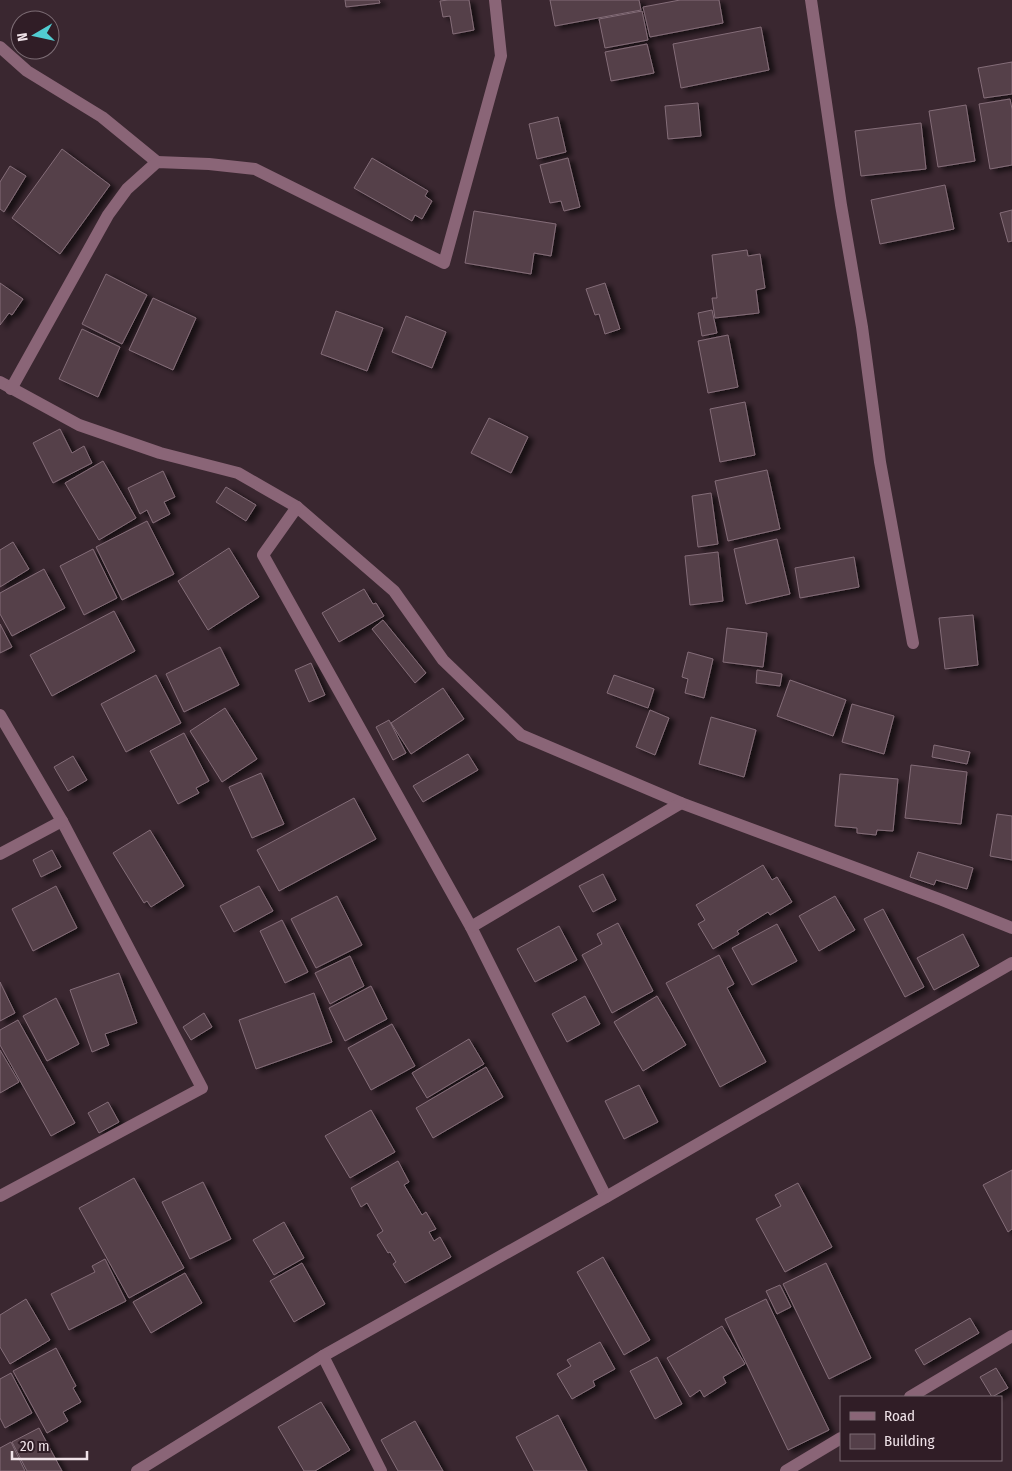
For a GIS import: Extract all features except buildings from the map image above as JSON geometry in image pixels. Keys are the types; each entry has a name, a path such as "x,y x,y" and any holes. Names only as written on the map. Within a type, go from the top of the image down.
{"street":[{"path":"0,47 27,71 102,118 157,162 209,164 255,169 444,263 501,56 495,0"},
{"path":"811,0 841,205 862,327 880,462 913,642"},
{"path":"12,390 108,214 127,189 157,162"},
{"path":"0,382 79,425 160,453 238,473 297,507 394,591 444,660 521,735 681,803 1012,928"},
{"path":"297,507 263,555 472,927 606,1197"},
{"path":"0,716 62,821 202,1088 0,1196"},
{"path":"472,927 681,803"},
{"path":"0,854 62,821"},
{"path":"137,1471 323,1356 606,1197 1012,963"},
{"path":"912,1396 1012,1336"},
{"path":"323,1356 381,1471"},
{"path":"793,1469 840,1439"}]}
